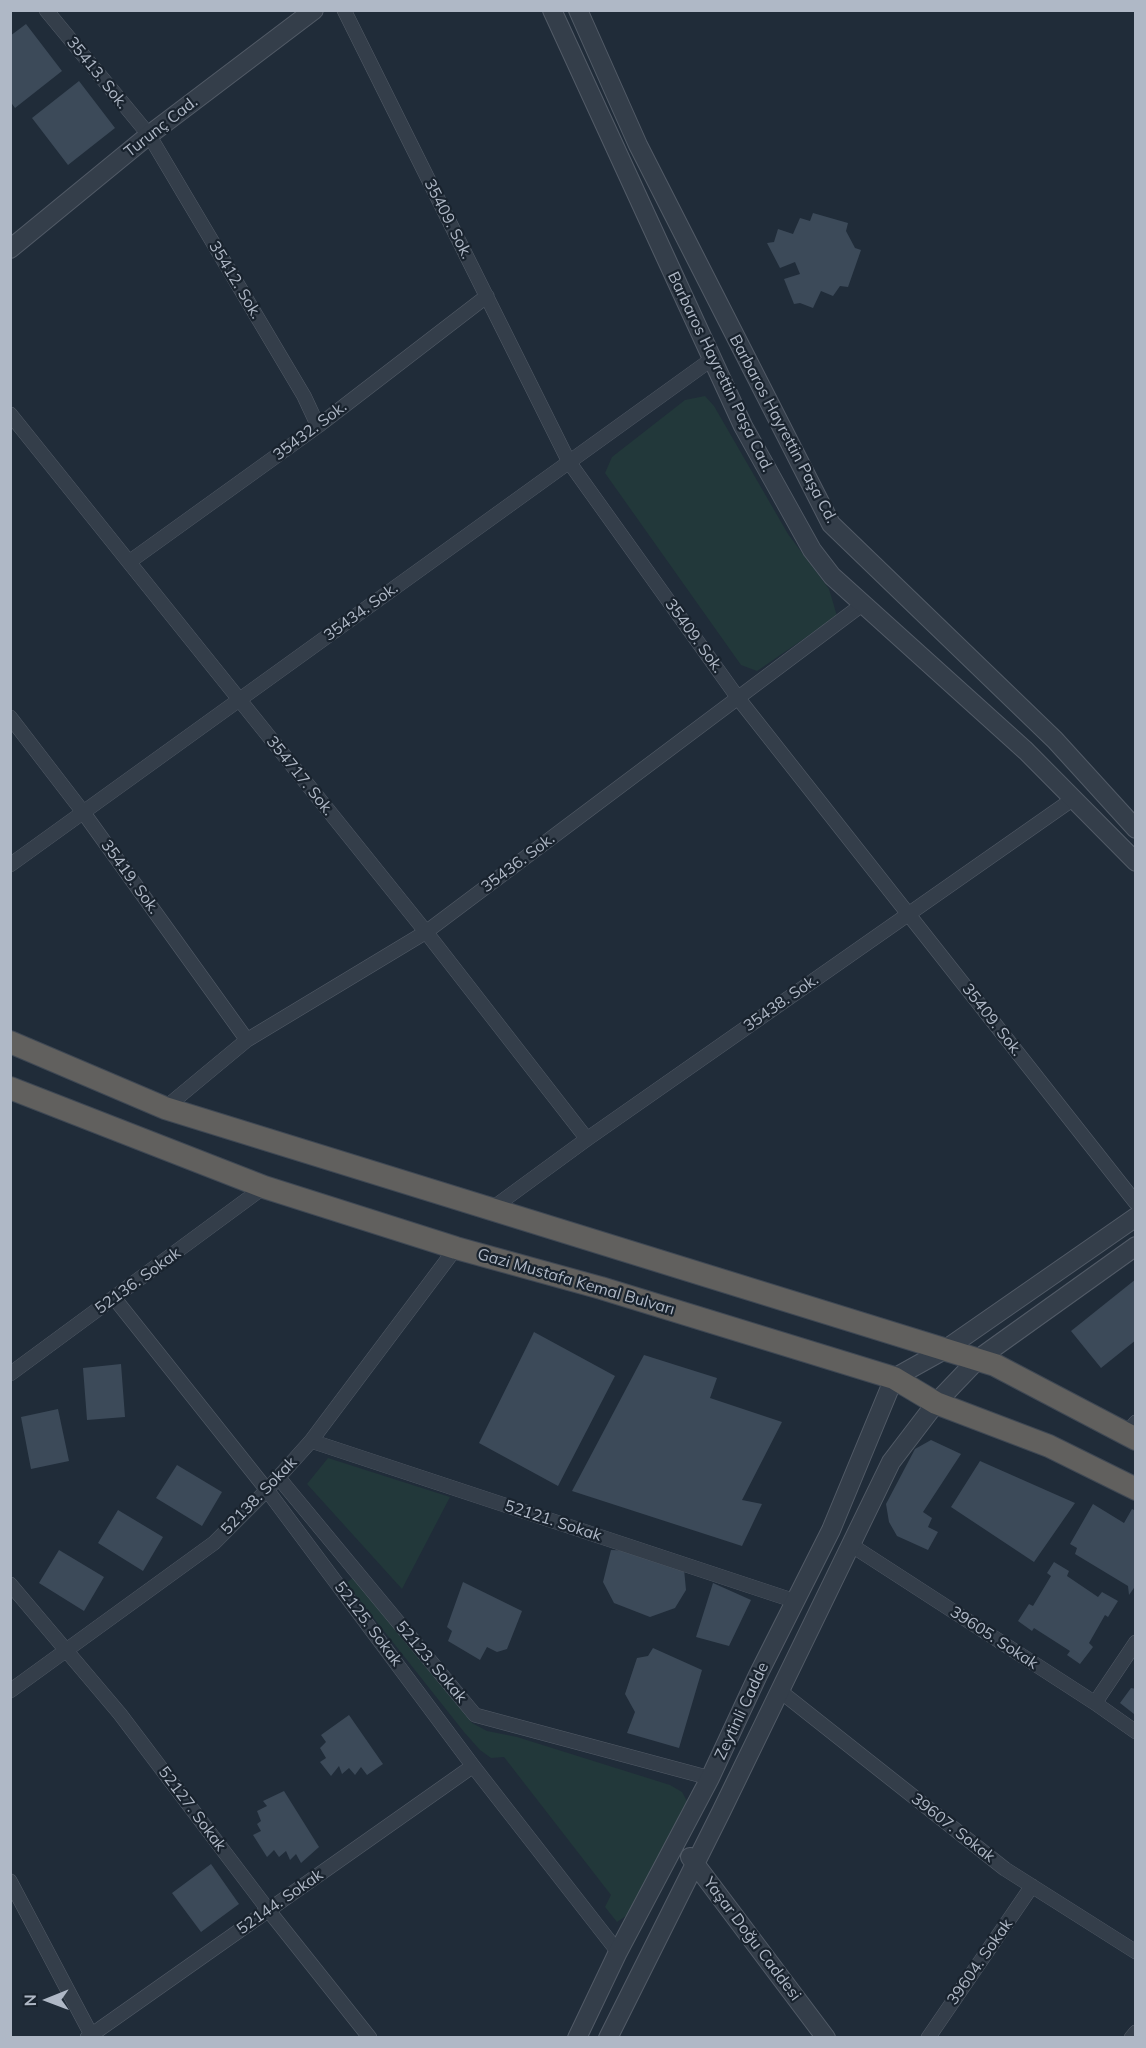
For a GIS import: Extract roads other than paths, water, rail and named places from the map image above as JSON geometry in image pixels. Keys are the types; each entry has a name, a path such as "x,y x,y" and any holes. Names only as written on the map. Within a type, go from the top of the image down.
{"highway":[{"path":"10,1042 165,1108 978,1359 1132,1431"},
{"name":"Gazi Mustafa Kemal Bulvarı","path":"10,1088 264,1187 456,1248 601,1288 894,1378 936,1403 1049,1446 1136,1489"}],"street":[{"name":"35413. Sok.","path":"46,10 148,135"},
{"name":"Turunç Cad.","path":"10,249 148,135 314,10"},
{"name":"35409. Sok.","path":"344,10 570,462 738,698 1136,1203"},
{"name":"Barbaros Hayrettin Paşa Cad.","path":"552,10 743,426 812,550 832,576 1026,751 1136,862"},
{"name":"Barbaros Hayrettin Paşa Cd.","path":"578,10 638,145 831,524 1055,740 1136,829"},
{"name":"35412. Sok.","path":"148,135 304,396 318,426"},
{"name":"35432. Sok.","path":"129,562 318,426 487,296"},
{"name":"35434. Sok.","path":"10,865 712,359"},
{"name":"354717. Sok.","path":"10,414 426,932 587,1139"},
{"name":"35436. Sok.","path":"165,1108 247,1040 426,932 863,604"},
{"name":"35419. Sok.","path":"10,717 83,812 247,1040"},
{"name":"35438. Sok.","path":"490,1210 587,1139 1073,799"},
{"name":"52136. Sokak","path":"10,1374 115,1299 264,1187"},
{"path":"894,1378 946,1349 1136,1217"},
{"path":"936,1403 978,1359 1136,1246"},
{"name":"52138. Sokak","path":"10,1691 214,1543 267,1490 311,1441 456,1248"},
{"name":"52125. Sokak","path":"115,1299 267,1490 473,1766 618,1952"},
{"name":"Zeytinli Cadde","path":"577,2037 618,1952 710,1778 831,1530 894,1378"},
{"name":"Zeytinli Cadde","path":"608,2037 891,1462 936,1403"},
{"name":"52121. Sokak","path":"311,1441 795,1601"},
{"name":"52123. Sokak","path":"278,1478 475,1715 710,1778"},
{"name":"39605. Sokak","path":"851,1545 1136,1732"},
{"name":"52127. Sokak","path":"10,1584 120,1714 268,1911 370,2037"},
{"path":"1095,1703 1136,1642"},
{"name":"39607. Sokak","path":"780,1691 1005,1869 1136,1952"},
{"name":"52144. Sokak","path":"90,2036 473,1766"},
{"name":"Yaşar Doğu Caddesi","path":"677,1841 826,2037"},
{"path":"10,1881 90,2036"},
{"name":"39604. Sokak","path":"928,2037 1032,1886"},
{"path":"1131,2037 1136,2032"}]}
